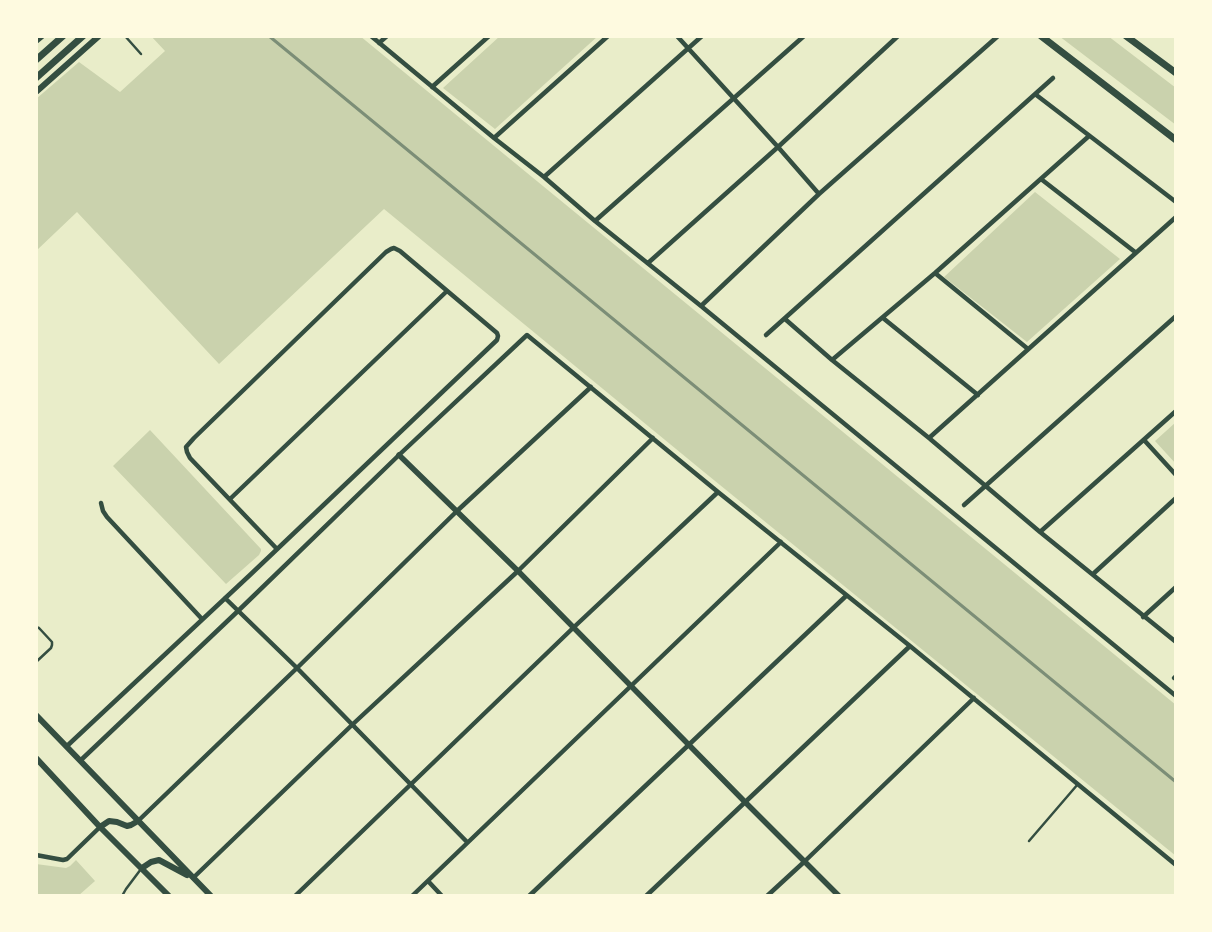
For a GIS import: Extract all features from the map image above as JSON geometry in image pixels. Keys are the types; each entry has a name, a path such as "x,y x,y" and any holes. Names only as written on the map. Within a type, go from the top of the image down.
{"main road":[{"path":"36,41 42,36"},
{"path":"36,60 63,36"},
{"path":"36,78 83,36"},
{"path":"36,92 99,36"},
{"path":"1040,36 1176,140"},
{"path":"1126,36 1176,73"},
{"path":"36,715 211,896"},
{"path":"36,758 169,896"},
{"path":"100,826 108,821 118,822 127,826 138,821"},
{"path":"142,868 158,860 193,878"}],"street":[{"path":"371,36 1176,696"},
{"path":"379,43 387,36"},
{"path":"432,87 489,36"},
{"path":"494,138 608,36"},
{"path":"677,36 819,194"},
{"path":"544,177 702,36"},
{"path":"595,221 804,36"},
{"path":"648,263 778,147 898,36"},
{"path":"700,306 819,194 998,36"},
{"path":"766,335 1052,78"},
{"path":"1035,94 1176,202"},
{"path":"832,360 935,273 1089,136"},
{"path":"1041,179 1135,252"},
{"path":"929,438 1176,216"},
{"path":"67,746 251,574 498,339 497,333 400,251 394,248 386,252 186,447 186,452 190,458 277,549"},
{"path":"935,273 1028,349"},
{"path":"230,499 447,291"},
{"path":"964,505 1176,316"},
{"path":"883,318 978,395"},
{"path":"785,319 1040,532 1176,642"},
{"path":"81,760 527,335 846,596 974,698 1176,865"},
{"path":"138,821 457,512 591,386"},
{"path":"1040,532 1176,411"},
{"path":"193,878 353,724 518,571 653,438"},
{"path":"1144,440 1176,474"},
{"path":"399,455 518,571 839,896"},
{"path":"295,896 573,628 718,492"},
{"path":"1093,574 1176,498"},
{"path":"101,503 107,517 202,619"},
{"path":"412,896 781,542"},
{"path":"1144,617 1176,587"},
{"path":"529,896 846,596"},
{"path":"225,598 353,724 467,842"},
{"path":"646,896 910,646"},
{"path":"767,896 974,698"},
{"path":"36,855 67,859 100,826"},
{"path":"428,881 442,896"}],"lane":[{"path":"125,36 141,54"},
{"path":"36,627 52,644 51,648 36,662"},
{"path":"1030,841 1078,784"},
{"path":"122,896 142,868"}],"green space":[{"path":"151,36 360,36 1176,705 1176,856 384,209 219,364 77,212 36,251 36,99 79,62 120,92 165,51"},
{"path":"500,36 598,36 495,129 443,88"},
{"path":"1059,36 1108,36 1176,88 1176,125"},
{"path":"1035,192 1120,259 1027,342 944,277"},
{"path":"1176,422 1176,464 1155,441"},
{"path":"150,430 261,549 259,555 226,584 113,466"},
{"path":"76,860 95,881 78,896 36,896 36,864 66,868"}],"railway":[{"path":"269,36 1176,782"}]}
